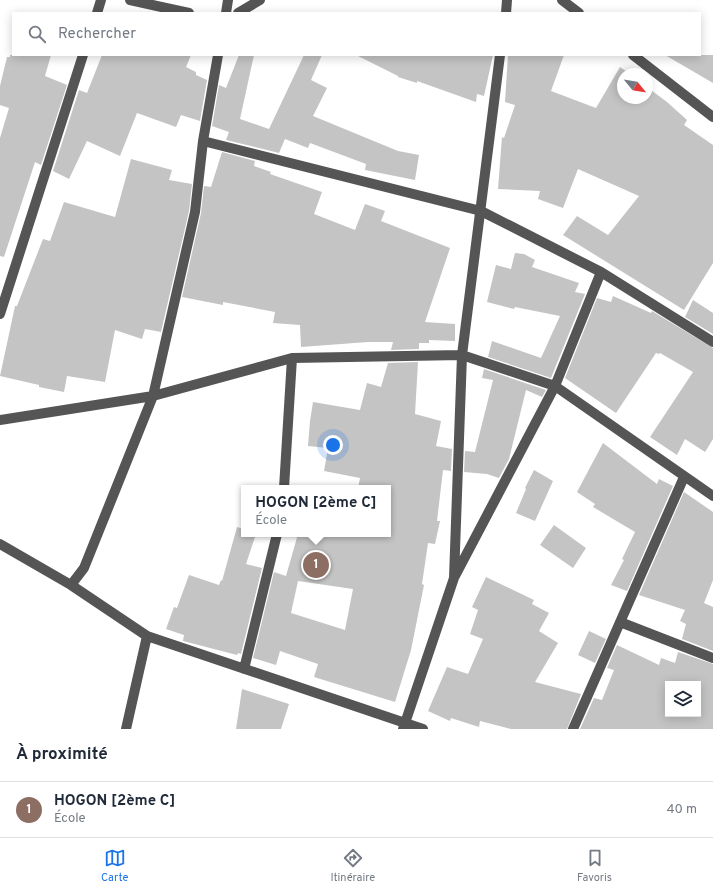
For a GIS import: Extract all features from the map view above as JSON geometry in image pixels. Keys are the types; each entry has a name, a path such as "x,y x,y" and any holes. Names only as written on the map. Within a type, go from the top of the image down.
{"street":[{"path":"97,12 101,0"},
{"path":"130,0 184,12"},
{"path":"226,12 228,0"},
{"path":"240,12 260,0"},
{"path":"506,12 507,0"},
{"path":"562,0 578,12"},
{"path":"0,314 83,56"},
{"path":"71,585 84,568 154,396 195,212 203,141 218,56"},
{"path":"454,578 462,355 500,56"},
{"path":"634,56 713,117"},
{"path":"203,141 481,211 601,272 713,342"},
{"path":"404,726 454,578 555,386 601,272"},
{"path":"0,420 154,396 292,358 462,355 555,386 713,496"},
{"path":"284,485 292,358"},
{"path":"573,729 684,477"},
{"path":"244,669 276,537"},
{"path":"0,544 71,585 147,636 404,726 423,729"},
{"path":"620,622 713,658"},
{"path":"126,729 147,636"}],"building":[{"path":"10,55 51,56 45,76 67,85 41,165 35,162 4,257 0,256 0,138 9,108 0,105 0,86 7,57 10,57"},
{"path":"713,55 713,83 667,56"},
{"path":"102,56 191,56 186,67 196,72 196,75 207,80 200,121 181,115 176,127 137,113 120,156 87,141 69,179 53,171 79,90 87,93"},
{"path":"239,56 254,56 240,119 269,129 304,56 322,56 311,80 327,88 313,116 398,151 419,155 415,180 365,170 366,164 310,143 308,148 285,139 279,153 226,140 229,132 212,126 219,85 226,88"},
{"path":"358,56 493,56 484,96 477,94 476,102 417,81 417,83 398,76"},
{"path":"508,56 564,56 551,91 596,108 617,72 617,104 653,104 653,92 687,120 684,125 713,145 713,263 684,310 563,235 577,216 608,235 639,196 578,169 563,208 538,199 540,191 498,189 502,137 504,138 515,105 505,102"},
{"path":"222,152 255,161 254,166 271,172 270,174 322,192 314,214 355,230 365,204 385,211 381,221 450,248 425,322 455,324 455,341 429,340 429,343 419,343 419,349 391,350 393,342 368,342 301,347 300,325 273,323 275,312 223,302 223,305 182,297 201,213 204,186 211,187"},
{"path":"131,159 172,170 169,180 192,184 189,211 161,332 145,329 142,339 115,330 105,382 67,376 64,392 39,387 39,385 0,376 15,306 17,306 43,239 50,241 64,202 115,217"},
{"path":"515,253 524,254 535,260 532,267 579,283 575,292 585,294 551,378 488,357 492,341 541,358 560,316 515,307 514,309 487,302 496,265 511,269"},
{"path":"613,296 651,313 652,311 713,348 713,439 705,452 685,439 677,455 650,437 693,372 660,353 656,353 616,413 565,378 597,298 611,302"},
{"path":"693,300 713,313 713,334 685,317"},
{"path":"418,362 415,414 441,421 436,446 452,449 451,471 443,470 437,521 440,521 435,544 428,543 422,584 424,585 411,650 395,702 314,677 318,664 280,651 276,665 253,658 274,572 286,576 297,537 391,537 391,485 359,485 360,478 324,471 328,448 308,446 313,402 360,410 367,383 381,387 388,363","holes":["298,581 353,589 345,630 291,613"]},
{"path":"484,369 546,390 542,397 526,390 509,459 499,478 487,474 464,472 465,451 475,452 493,380 482,378"},
{"path":"603,443 657,484 659,479 673,486 627,591 611,585 624,560 622,559 635,532 593,507 595,504 577,492"},
{"path":"534,470 553,481 535,521 516,513 526,489 525,488"},
{"path":"684,492 713,512 713,580 704,603 713,607 713,651 682,639 686,624 680,621 685,610 639,595"},
{"path":"554,525 586,548 573,568 540,545"},
{"path":"237,527 241,528 241,537 255,537 246,564 262,568 241,654 238,653 237,655 183,641 184,635 166,629 174,607 177,608 189,575 219,585 221,580 222,581"},
{"path":"486,577 534,600 532,604 549,613 539,631 558,643 535,682 581,694 567,729 511,729 480,721 479,727 451,718 450,721 428,711 447,667 468,674 483,639 470,634 478,610 472,607"},
{"path":"589,631 606,639 595,663 578,655"},
{"path":"617,645 659,665 661,658 675,663 678,652 713,664 713,729 580,729 594,698 602,700 614,670 607,668"},
{"path":"242,689 289,704 281,729 236,729"}],"place":[{"name":"HOGON [2ème C]","path":"316,565"}]}
